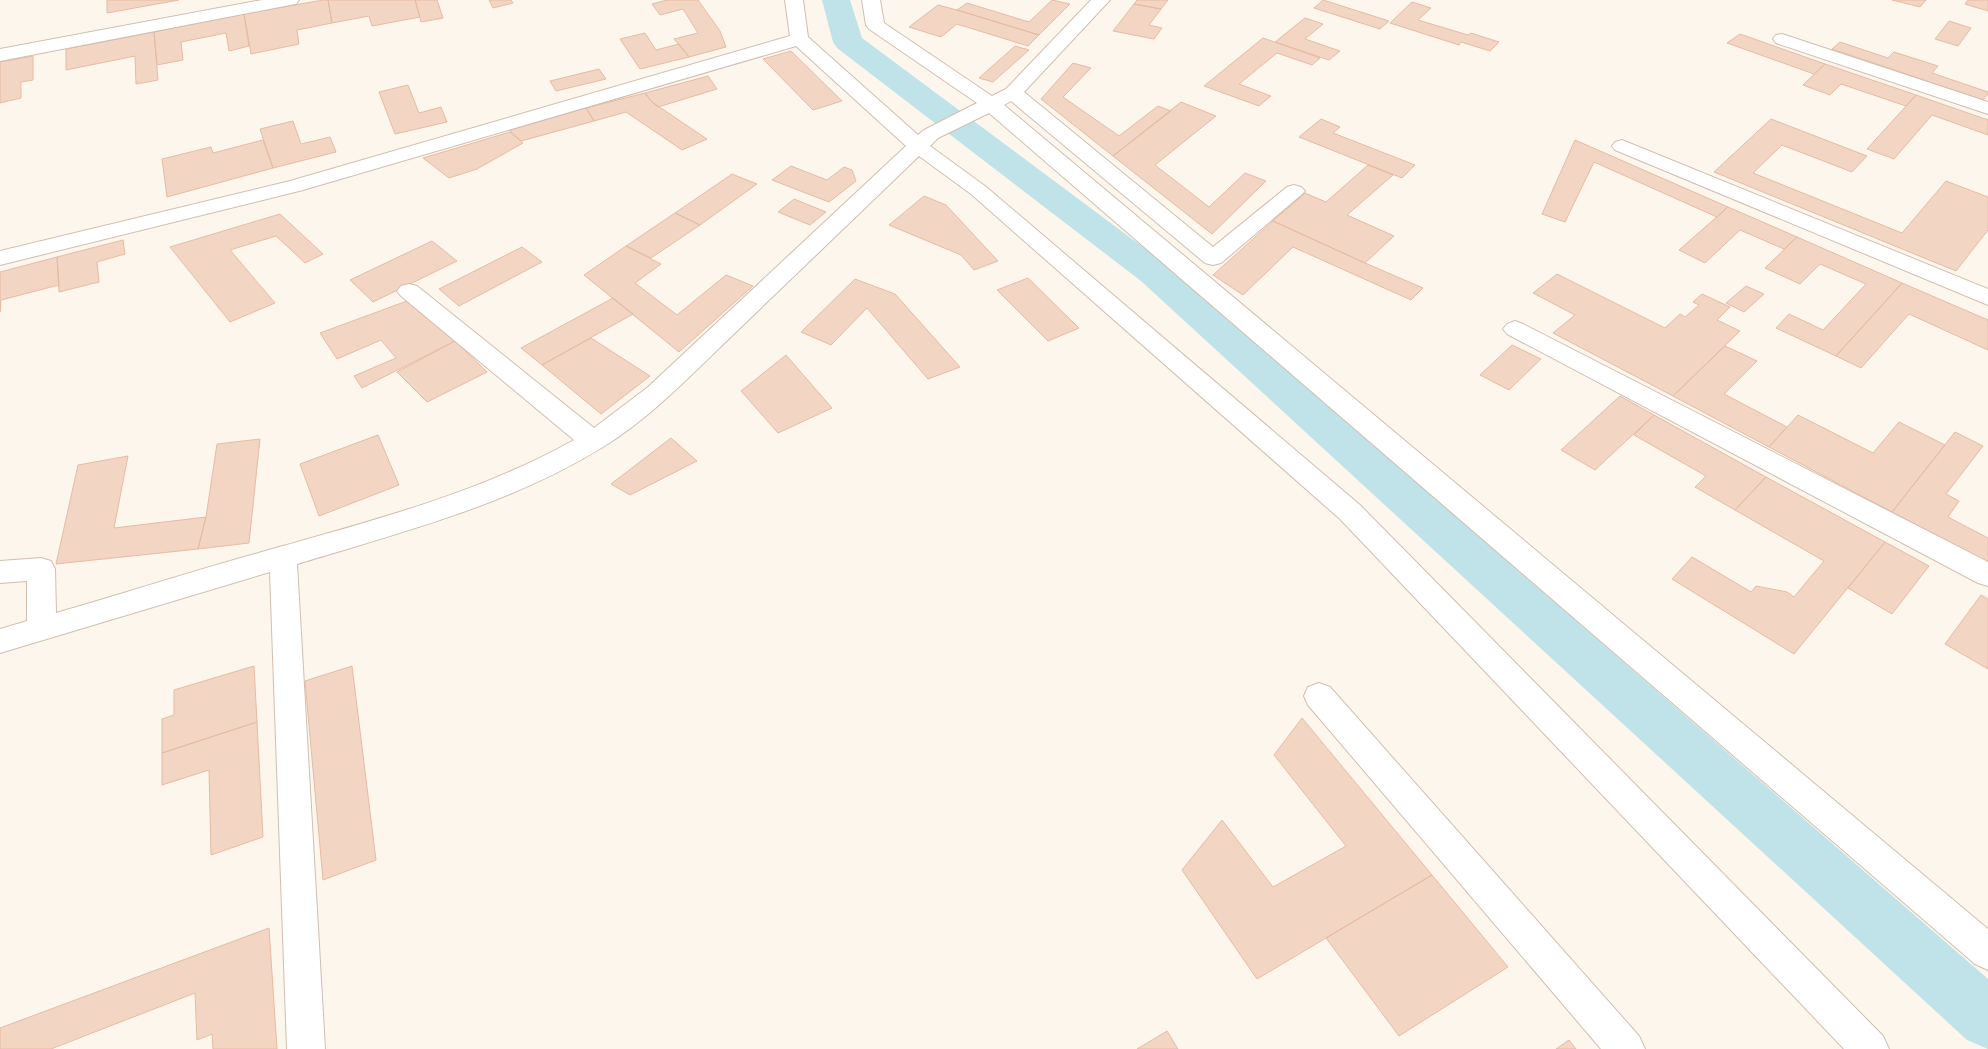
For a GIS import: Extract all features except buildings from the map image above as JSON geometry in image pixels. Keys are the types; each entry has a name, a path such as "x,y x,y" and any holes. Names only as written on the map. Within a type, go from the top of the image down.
{"street":[{"path":"0,54 290,0"},
{"path":"794,0 799,39 925,140 978,190 1350,512 1870,1049"},
{"path":"871,0 875,25 993,102 1214,258 1294,191"},
{"path":"0,641 283,557 474,497 536,471 593,442 627,418 657,393 925,140 993,102 1101,0"},
{"path":"0,258 296,186 799,39"},
{"path":"1782,39 1988,108"},
{"path":"993,102 1988,952"},
{"path":"1622,146 1988,298"},
{"path":"409,292 593,442"},
{"path":"1516,329 1988,575"},
{"path":"283,557 306,1049"},
{"path":"0,572 41,569 42,628"},
{"path":"1319,696 1626,1049"}],"waterway":[{"path":"836,0 848,42 1154,273 1988,1019"}]}
